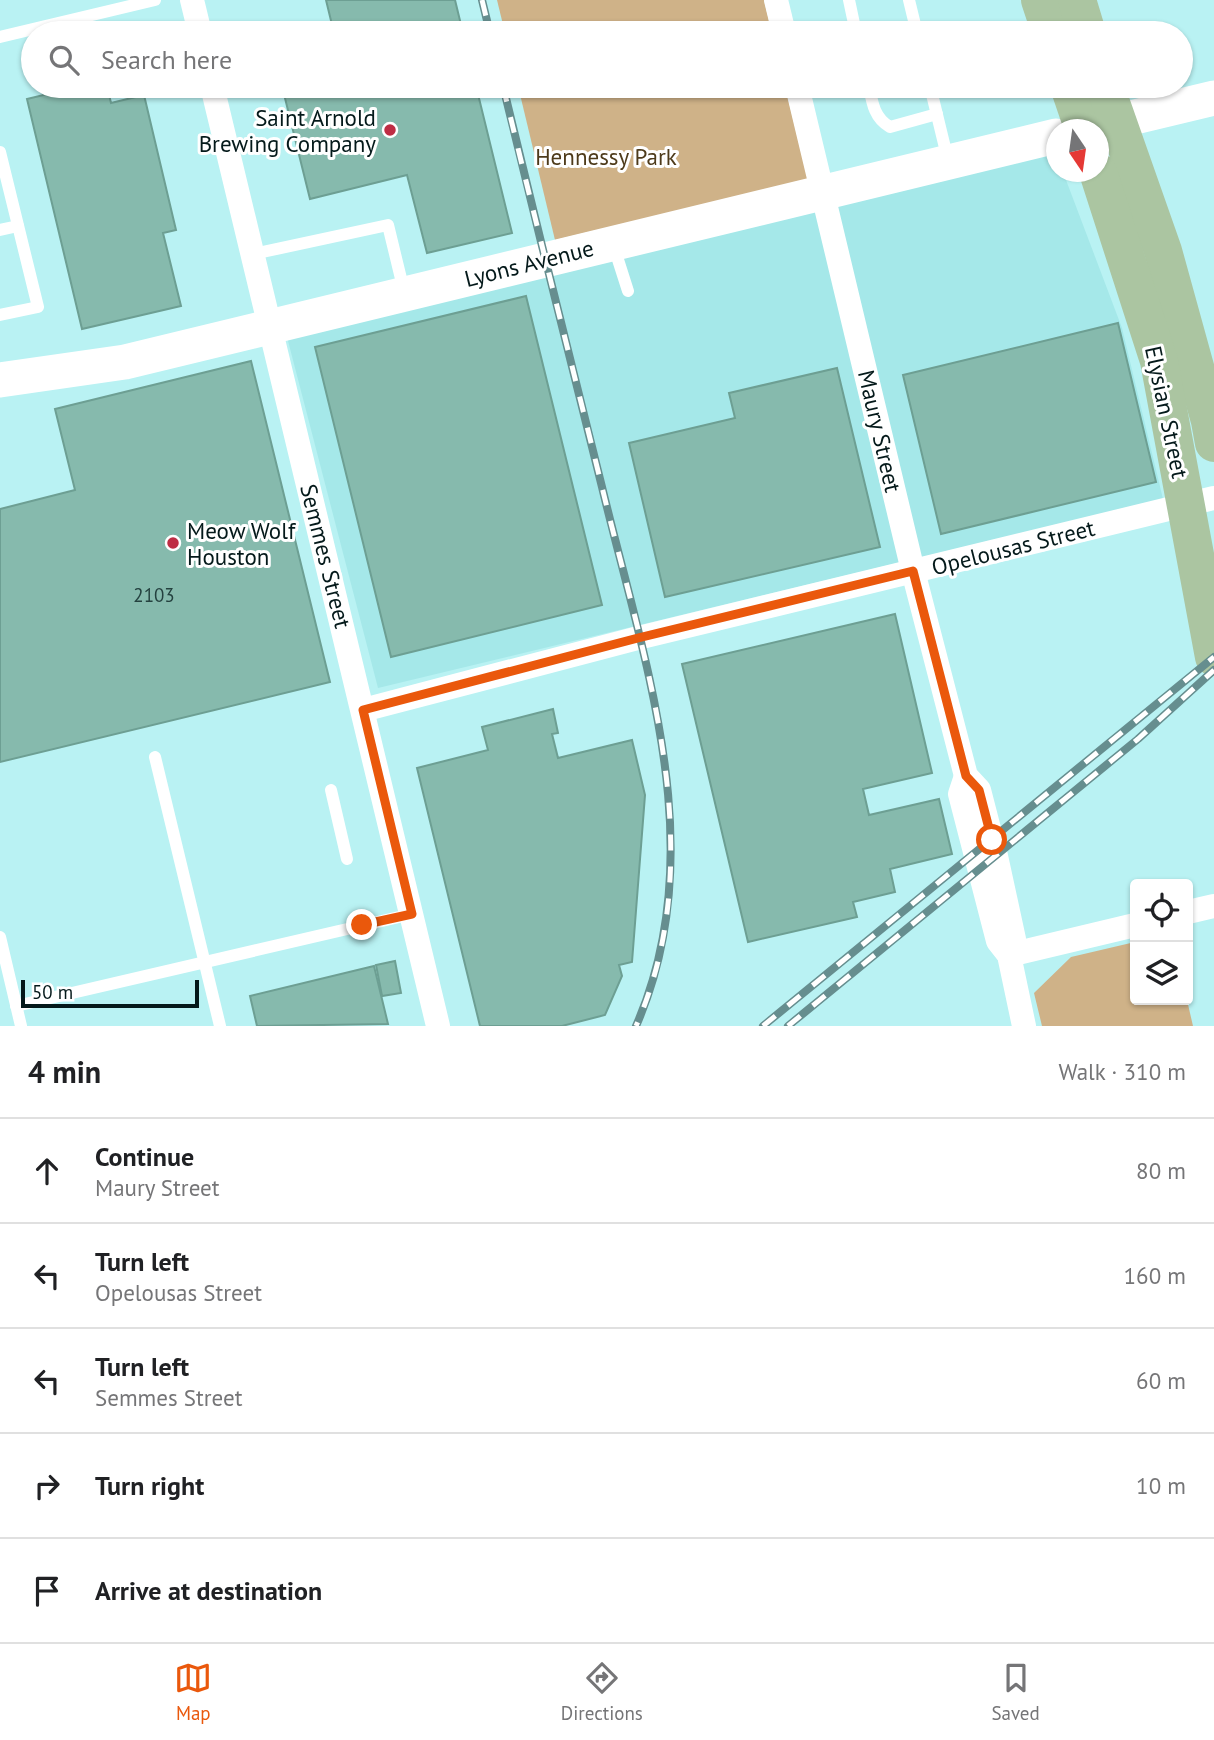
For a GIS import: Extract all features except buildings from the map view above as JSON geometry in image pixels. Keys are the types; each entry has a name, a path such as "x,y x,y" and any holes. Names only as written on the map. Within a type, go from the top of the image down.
{"main road":[{"path":"1040,0 1047,21"},
{"path":"1077,0 1083,21"},
{"path":"1073,98 1080,119"},
{"name":"Elysian Street","path":"1109,98 1163,251 1214,443"},
{"name":"Elysian Street","path":"1101,182 1159,361 1214,657"}],"street":[{"path":"192,0 197,21"},
{"path":"776,0 781,21"},
{"path":"1109,123 1214,97"},
{"name":"Semmes Street","path":"215,98 438,1026"},
{"name":"Maury Street","path":"800,98 913,571 966,776 979,790 996,856 1014,939 1009,955 1022,1026"},
{"name":"Lyons Avenue","path":"0,380 125,362 1046,138"},
{"name":"Opelousas Street","path":"363,710 638,638 1214,498"},
{"path":"1193,911 1214,906"},
{"path":"1009,955 1130,926"}],"lane":[{"path":"67,21 155,0"},
{"path":"849,0 853,21"},
{"path":"909,0 915,21"},
{"path":"0,37 21,32"},
{"path":"872,98 881,122 890,127 937,114"},
{"path":"933,98 949,162"},
{"path":"0,152 38,307 0,315"},
{"path":"253,254 388,225 404,293"},
{"path":"0,230 18,226"},
{"path":"613,243 628,291"},
{"path":"155,757 220,1026"},
{"path":"331,790 347,859"},
{"path":"16,1006 412,914"},
{"path":"0,937 21,1026"}],"shaded area":[{"path":"1046,154 1046,182 1067,182 1122,328 1163,499 378,688 287,337"}],"green space":[{"path":"497,0 764,0 769,21 502,21"},
{"name":"Hennessy Park","path":"521,98 788,98 808,180 555,240"},
{"path":"1130,943 1130,1005 1188,1005 1193,1026 1042,1026 1034,993 1071,957"}],"railway":[{"path":"482,0 487,21"},
{"path":"506,98 636,620 664,756 670,825 669,893 658,960 636,1026"},
{"path":"763,1026 1214,657"},
{"path":"788,1026 1138,739 1214,670"}],"place":[{"name":"Saint Arnold Brewing Company","path":"390,130"},
{"name":"Meow Wolf Houston","path":"173,543"}],"route":[{"path":"362,925 412,914 363,710 638,638 913,571 966,776 979,790 992,840"}]}
